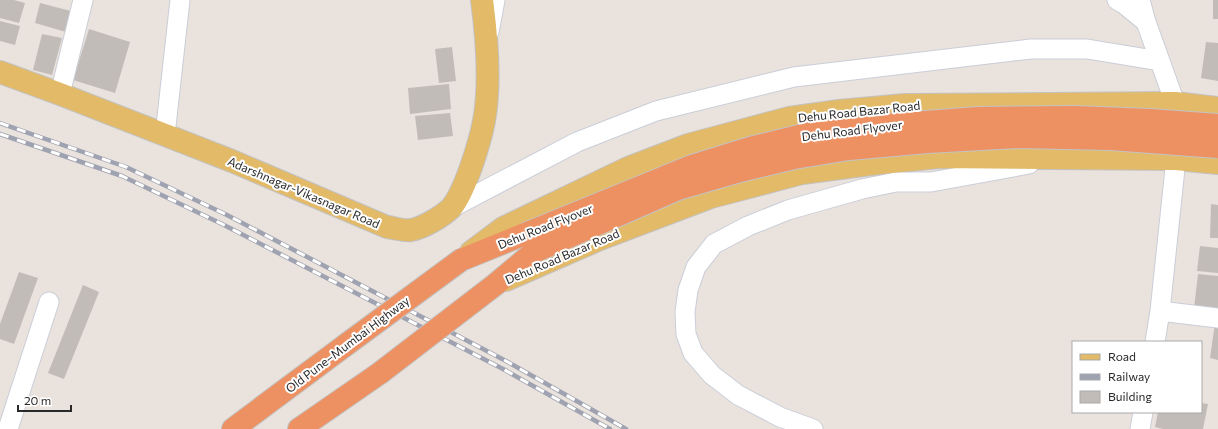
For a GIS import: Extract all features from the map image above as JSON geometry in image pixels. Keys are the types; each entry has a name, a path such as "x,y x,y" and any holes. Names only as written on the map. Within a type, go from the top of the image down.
{"highway":[{"name":"Dehu Road Flyover","path":"299,429 380,373 496,284 529,243 692,166 750,148 815,132 886,125 986,118 1074,117 1218,125"},
{"name":"Dehu Road Flyover","path":"461,260 529,243 678,190 794,158 836,151 927,142 1020,138 1111,139 1218,147"},
{"name":"Old Pune–Mumbai Highway","path":"232,429 461,260"}],"main road":[{"name":"Adarshnagar-Vikasnagar Road","path":"0,72 232,161 387,227 411,230 434,221 451,208 466,181 475,156 484,121 487,94 487,41 482,0"},
{"name":"Dehu Road Bazar Road","path":"461,260 503,228 628,168 688,144 789,118 839,111 905,105 1175,103 1218,108"},
{"name":"Dehu Road Bazar Road","path":"496,284 600,238 711,197 802,173 939,157 1176,159 1218,163"}],"street":[{"path":"60,94 83,0"},
{"path":"165,135 180,0"},
{"path":"487,41 495,0"},
{"path":"1117,0 1146,22"},
{"path":"1140,0 1146,22 1175,103 1176,159 1160,311 1155,341"},
{"path":"451,208 577,142 656,111 794,77 1031,49 1087,49 1160,61"},
{"path":"813,429 780,417 738,395 712,375 693,353 686,334 685,312 688,290 696,267 714,244 748,226 788,210 862,189 896,182 931,182 1062,158"},
{"path":"8,429 50,302"},
{"path":"1160,311 1218,318"},
{"path":"1140,429 1143,413"},
{"path":"0,422 5,429"}],"building":[{"path":"0,0 14,0 25,3 19,23 0,18"},
{"path":"1213,0 1218,0 1218,19 1213,19"},
{"path":"40,3 71,11 66,32 35,23"},
{"path":"0,21 20,26 15,45 0,41"},
{"path":"89,29 130,42 115,93 73,80"},
{"path":"42,34 62,38 52,75 33,70"},
{"path":"1206,42 1218,43 1218,81 1201,78"},
{"path":"452,47 456,81 439,83 435,49"},
{"path":"449,84 451,109 410,114 408,88"},
{"path":"450,113 453,136 418,140 415,116"},
{"path":"1211,204 1218,205 1218,238 1210,238"},
{"path":"1200,246 1218,248 1218,273 1197,271"},
{"path":"19,272 38,278 14,344 0,339 0,324"},
{"path":"1198,274 1218,276 1218,311 1194,308"},
{"path":"83,285 99,292 64,379 48,373"},
{"path":"1215,323 1218,324 1218,360 1210,358"},
{"path":"1202,403 1208,404 1203,429 1163,429 1155,427 1158,413 1202,413"}],"railway":[{"path":"0,123 126,167 227,215 506,361 626,429"},
{"path":"0,134 122,176 222,224 503,369 610,429"}]}
